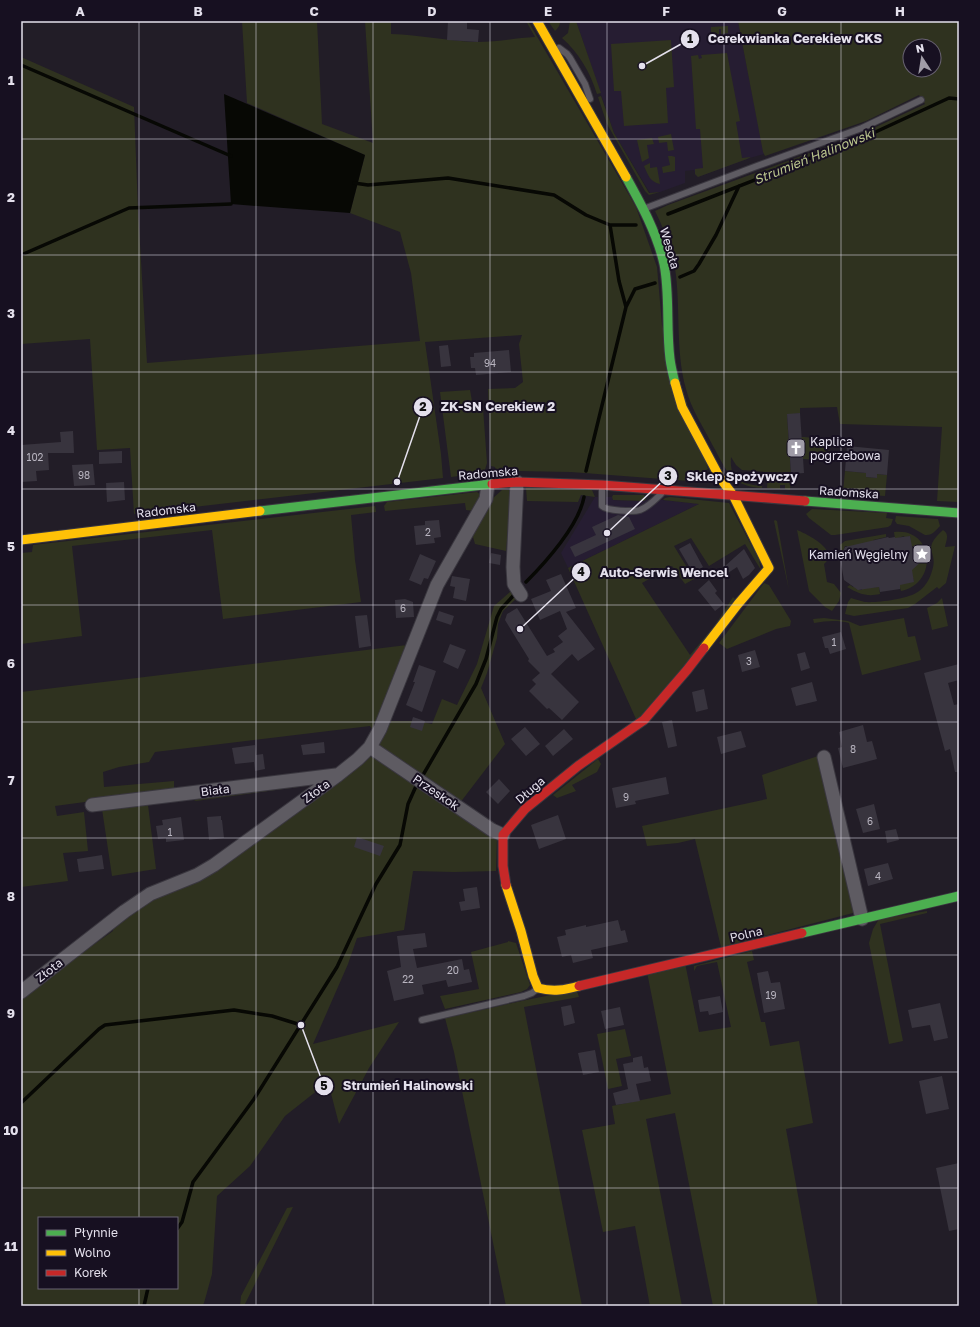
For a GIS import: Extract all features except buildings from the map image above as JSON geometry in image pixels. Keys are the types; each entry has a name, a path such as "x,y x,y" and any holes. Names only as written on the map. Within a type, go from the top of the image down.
{"street":[{"name":"Wesoła","path":"537,21 644,209 656,238 664,264 667,292 670,358 675,384 682,407 723,484 733,495 770,568"},
{"name":"Radomska","path":"21,540 488,484 517,482 602,485 663,491 959,513"},
{"path":"517,482 514,584 521,595"},
{"name":"Złota","path":"21,992 125,910 150,894 196,875 214,865 338,775 370,747 384,721 437,585 486,499 488,484"},
{"name":"Długa","path":"503,835 531,805 578,766 644,720 687,670 738,604 770,568"},
{"name":"Przeskok","path":"370,747 492,830 503,835"},
{"path":"824,757 862,919"},
{"name":"Biała","path":"92,805 338,775"},
{"path":"503,835 503,866 506,888 538,988"},
{"name":"Polna","path":"538,988 548,991 564,990 959,896"}],"lane":[{"path":"644,209 862,128 921,100"},
{"path":"602,485 602,506 609,510 640,510 648,506 663,491"},
{"path":"422,1020 524,996 532,993 538,988"}],"shaded area":[{"path":"576,21 738,21 764,154 698,177 694,170 685,171 685,183 660,192 650,193 614,133"},
{"path":"224,94 365,155 350,213 231,204"},
{"path":"595,497 612,497 613,500 663,500 699,504 568,568 561,553"}],"green space":[{"path":"242,21 317,21 322,124 373,143 365,21 391,21 391,34 477,42 535,37 526,21 528,21 636,207 657,267 662,325 708,469 704,471 705,478 702,482 571,472 496,472 495,467 491,466 488,389 515,388 523,382 519,344 522,335 425,342 443,478 134,514 130,448 97,450 90,339 21,344 21,57 134,107 138,210 147,363 420,341 411,273 400,232 350,213 365,155 247,103"},
{"path":"548,21 560,21 559,27 555,31"},
{"path":"570,21 576,21 601,93 597,94 583,63 574,50 562,38 568,33"},
{"path":"738,21 959,21 959,502 937,501 942,427 840,424 837,407 800,408 800,413 787,415 791,474 742,470 736,465 731,457 732,471 738,480 748,484 762,486 762,488 751,487 743,484 731,476 722,463 694,411 686,389 680,359 678,298 675,268 672,253 662,225 655,211 861,134 925,104 919,95 866,121 765,156"},
{"path":"728,26 728,33 721,34 721,29 719,29 719,34 711,34 711,27"},
{"path":"671,40 674,87 666,88 668,123 624,126 621,91 614,91 611,44"},
{"path":"727,53 740,121 736,122 742,158 751,157 698,177 695,174 695,169 703,168 700,129 696,129 691,56 698,55 699,59 702,58 701,55"},
{"path":"601,96 614,133 649,193 660,192 649,195 645,191 607,124 598,97"},
{"path":"671,134 674,150 668,151 667,142 659,143 658,137"},
{"path":"652,138 654,144 647,145 649,158 642,162 637,140"},
{"path":"668,156 675,157 675,171 663,173 662,167 670,165"},
{"path":"650,163 650,168 657,167 660,184 654,182 650,178 644,166"},
{"path":"470,390 473,407 483,408 487,463 484,473 451,477 440,392"},
{"path":"801,437 813,438 826,445 833,461 803,459"},
{"path":"845,471 866,473 866,477 877,478 877,474 887,475 885,496 843,493"},
{"path":"768,476 791,478 790,490 785,489 785,485 780,485 780,489 767,488"},
{"path":"526,488 592,490 595,497 581,495 578,502 527,501"},
{"path":"502,490 510,490 511,497 506,551 475,544 473,537 474,531 492,499"},
{"path":"477,492 482,496 475,511 466,510 465,503 385,511 384,506 387,502"},
{"path":"613,495 644,495 646,500 613,500"},
{"path":"670,497 729,503 759,560 761,570 745,544 709,566 691,538 674,546 694,579 685,584 672,566 642,583 690,655 715,625 733,597 735,599 732,606 661,697 635,723 633,721 636,719 568,568 699,504 663,500"},
{"path":"375,506 376,512 351,515 361,602 223,619 212,530 72,546 82,636 21,644 21,553 32,552 33,545"},
{"path":"812,509 887,513 886,518 893,519 891,525 888,527 831,535 806,514"},
{"path":"896,516 938,519 940,526 932,534 925,535 909,526 897,524 895,521"},
{"path":"774,521 777,521 789,590"},
{"path":"797,530 808,535 826,549 828,559 824,564 827,582 834,584 841,593 839,601 832,611 825,607 809,591"},
{"path":"943,530 947,536 945,547 955,546 946,583 939,589 937,587 908,608 854,616 845,614 848,602 851,598 865,602 884,601 906,597 922,589 928,580 934,564 931,547 936,537"},
{"path":"894,532 907,533 917,538 924,546 927,557 926,567 922,578 913,586 901,591 898,581 914,582 910,565 923,560 924,558 920,548 911,546 910,536 895,539"},
{"path":"886,534 886,537 873,540 874,541 847,548 847,546 845,546 843,551 841,551 840,545 845,541"},
{"path":"764,583 769,585 791,621 790,626 776,629 727,649 719,643"},
{"path":"850,585 853,587 858,586 859,590 862,590 862,588 879,587 880,594 863,594 847,587"},
{"path":"511,591 517,598 503,611 498,624 497,638 487,673 481,688 505,744 453,812 497,838 496,871 413,871 404,930 357,938 348,964 313,1044 399,1022 369,1068 339,1124 328,1082 285,1116 250,1166 217,1196 212,1274 202,1306 21,1306 21,996 113,931 114,923 150,898 192,884 370,755 391,721 415,721 432,724 442,699 457,705 477,664 494,606"},
{"path":"942,598 948,626 932,630 927,608 937,603"},
{"path":"824,618 848,621 860,626 904,618 908,637 915,636 921,660 862,675 849,623 832,621 814,623 813,619"},
{"path":"407,645 373,731 370,726 155,752 149,762 119,767 103,772 104,787 174,781 174,790 55,806 57,816 84,812 88,851 63,853 68,881 21,887 21,692"},
{"path":"818,756 854,907 853,913 721,947 695,839 678,843 647,846 642,826 767,799 762,775"},
{"path":"598,759 601,764 597,772 572,785 576,791 557,798 553,795"},
{"path":"324,781 320,784 196,801 191,799 162,803 162,800"},
{"path":"152,802 148,805 156,869 112,876 102,809"},
{"path":"927,911 927,913 880,924 903,1041 889,1044 869,943 873,929 879,919"},
{"path":"508,941 516,943 530,985 527,989 521,992 445,1009 440,996 479,989 471,952"},
{"path":"752,951 754,960 747,962 761,1022 765,1022 770,1046 799,1041 813,1123 786,1129 818,1306 713,1306 675,1113 646,1119 682,1306 650,1306 635,1226 603,1232 582,1130 615,1124 612,1106 671,1094 647,972 685,963 699,1032 731,1027 717,962 697,966 694,971 694,966"},
{"path":"577,991 579,997 524,1007 582,1306 506,1306 454,1052 445,1018 527,1000"},
{"path":"625,1029 631,1056 616,1059 622,1086 608,1089 597,1034"},
{"path":"293,1207 244,1306 240,1306 241,1296 287,1208"}],"waterway":[{"path":"21,65 231,156"},
{"name":"Strumień Halinowski","path":"668,214 869,135 949,98 959,99"},
{"path":"354,183 368,185 448,178 554,195 586,215 610,225 636,225"},
{"path":"680,277 694,271 699,264 716,235 739,186"},
{"path":"21,255 129,208 231,204"},
{"name":"Strumień Halinowski","path":"586,471 626,307 619,281 610,225"},
{"path":"626,307 635,289 655,283"},
{"name":"Strumień Halinowski","path":"526,582 552,554 569,531 581,508 584,497"},
{"name":"Strumień Halinowski","path":"423,775 476,684 486,659 497,617 501,609 513,596"},
{"name":"Strumień Halinowski","path":"178,1228 182,1222 193,1182 254,1099 337,967 376,884 400,845 408,804 417,784"},
{"path":"21,1103 105,1025 234,1010 272,1016 301,1025"},
{"name":"Strumień Halinowski","path":"144,1306 148,1289"}],"traffic: fast":[{"path":"626,177 653,230 664,264 667,287 669,347 675,383"},
{"path":"260,511 492,484"},
{"path":"805,501 959,513"},
{"path":"802,933 959,896"}],"traffic: slow":[{"path":"537,21 626,177"},
{"path":"675,383 682,407 720,478 733,495 769,568 738,604 704,648"},
{"path":"21,540 260,511"},
{"path":"506,885 521,931 533,976 538,988 559,990 579,986"}],"traffic: jam":[{"path":"492,484 517,482 602,485 805,501"},
{"path":"506,885 503,866 503,835 525,809 578,766 644,720 704,648"},
{"path":"579,986 802,933"}],"place":[{"name":"Cerekwianka Cerekiew CKS","path":"642,66"},
{"name":"Kaplica pogrzebowa","path":"796,448"},
{"name":"ZK-SN Cerekiew 2","path":"397,482"},
{"name":"Sklep Spożywczy","path":"607,533"},
{"name":"Kamień Węgielny","path":"922,554"},
{"name":"Auto-Serwis Wencel","path":"520,629"},
{"name":"Strumień Halinowski","path":"301,1025"}]}
